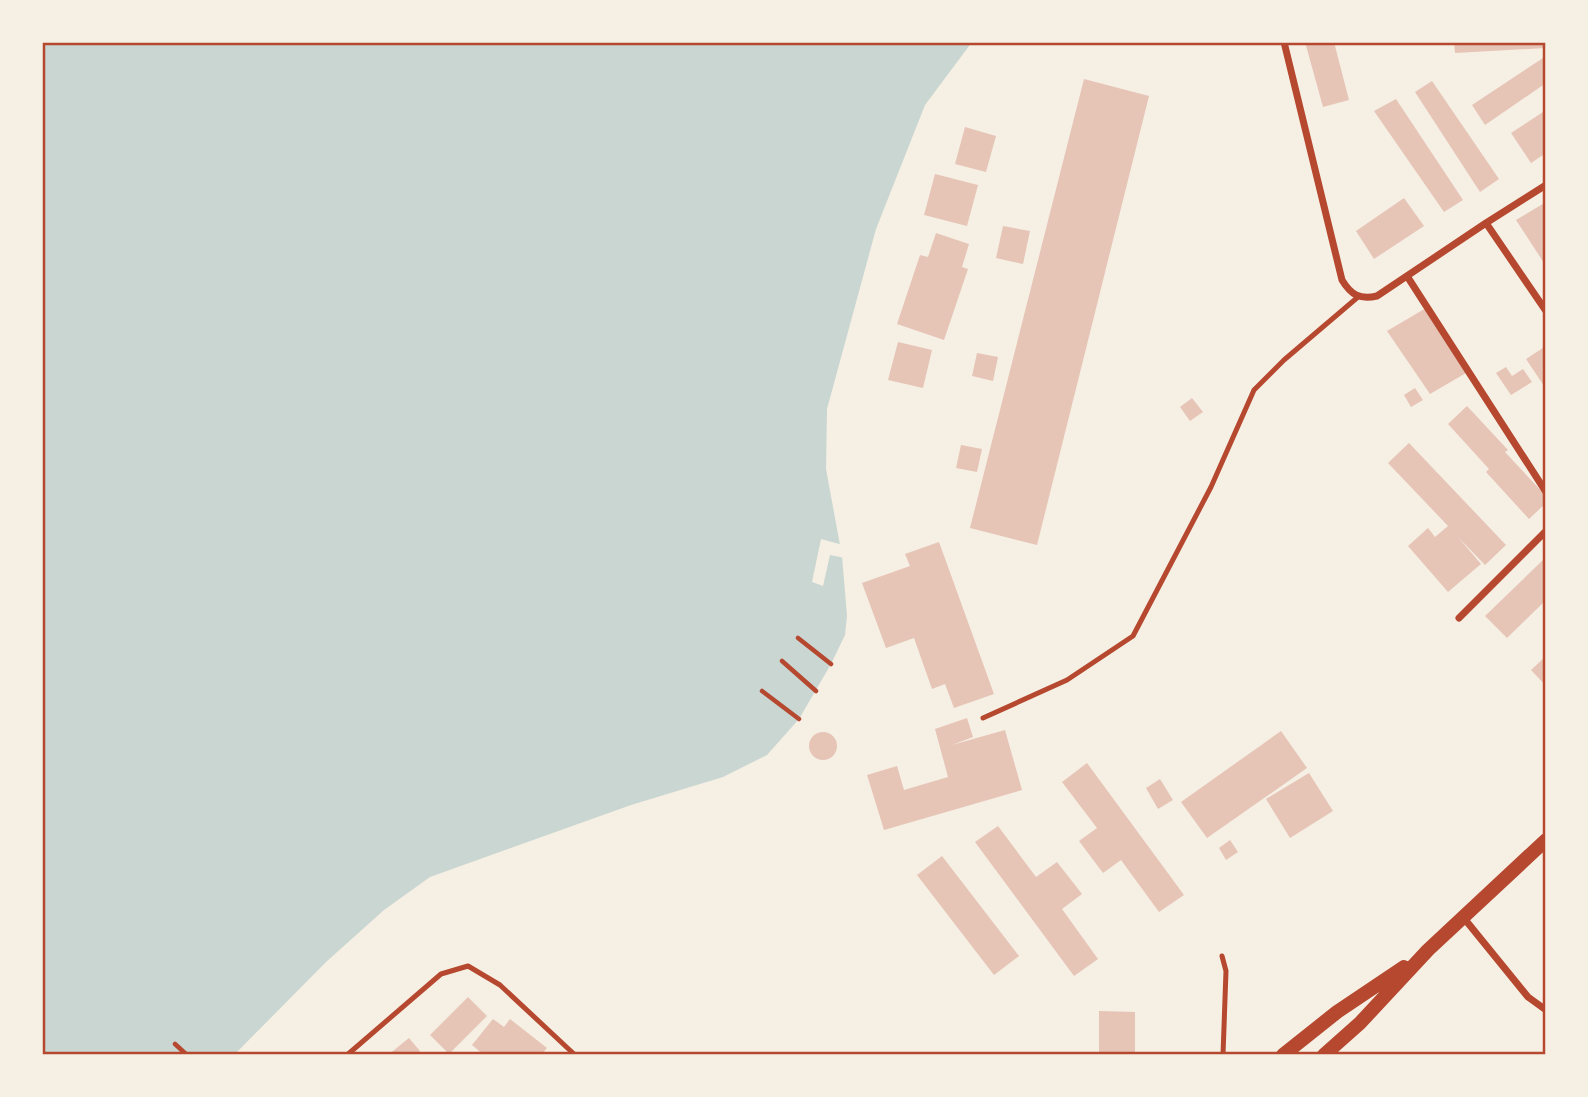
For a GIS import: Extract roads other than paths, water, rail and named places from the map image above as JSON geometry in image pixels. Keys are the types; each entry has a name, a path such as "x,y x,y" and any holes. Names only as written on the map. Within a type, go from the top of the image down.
{"main road":[{"path":"1324,1055 1360,1023 1462,916 1546,840"},
{"path":"1283,1055 1337,1013 1428,950"}],"street":[{"path":"1283,42 1342,280 1348,290 1358,297 1377,296 1546,185"},
{"path":"1486,223 1546,311"},
{"path":"1408,276 1546,492"},
{"path":"1459,618 1546,531"},
{"path":"1462,916 1528,997 1546,1010"}],"lane":[{"path":"983,718 1067,680 1133,636 1211,487 1254,390 1284,360 1358,297"},
{"path":"1222,956 1226,971 1223,1055"},
{"path":"347,1055 441,974 468,966 500,985 575,1055"}]}
